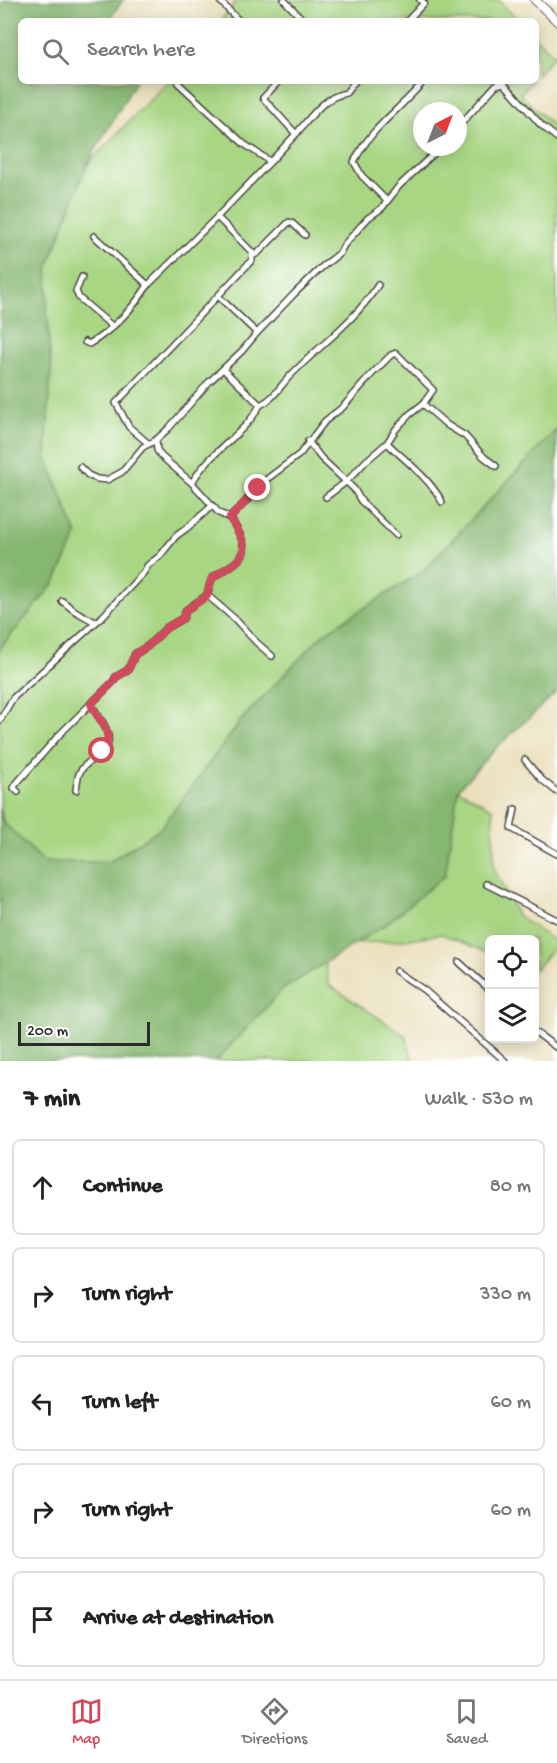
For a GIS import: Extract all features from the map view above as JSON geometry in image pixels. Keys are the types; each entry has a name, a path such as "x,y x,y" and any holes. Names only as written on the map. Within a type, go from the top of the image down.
{"main road":[{"path":"535,0 557,21"}],"street":[{"path":"219,0 236,18"},
{"path":"284,0 301,18"},
{"path":"410,18 424,3 420,0"},
{"path":"180,84 244,144 258,155 271,161"},
{"path":"276,84 263,98 296,134"},
{"path":"85,342 89,344 95,341 135,305 148,285 271,161 324,101 333,95 346,93 353,84"},
{"path":"387,201 362,176 354,162 362,145 376,127 421,84"},
{"path":"467,117 498,84"},
{"path":"505,84 541,125 557,138"},
{"path":"80,467 97,479 107,480 122,472 143,447 156,440 209,382 242,351 322,267 340,253 353,234 431,156"},
{"path":"149,444 129,428 116,403 252,260 252,252 217,217"},
{"path":"252,256 289,222 305,235"},
{"path":"94,236 148,285"},
{"path":"82,277 76,291 79,298 112,326"},
{"path":"192,483 203,467 235,437 260,405 275,394 289,377 354,316 378,285"},
{"path":"218,296 257,333"},
{"path":"230,518 267,479 300,454 325,421 343,407 391,355 396,353 433,388 423,404 410,414 387,443 366,460 347,481 326,497"},
{"path":"223,369 260,405"},
{"path":"423,404 447,425 465,436 484,457 496,466"},
{"path":"18,792 14,788 16,784 116,677 128,670 135,654 148,646 166,628 183,618 186,610 207,596 212,578 242,555 245,546 243,538 230,518 219,513 192,483 160,456 156,440"},
{"path":"308,441 321,458 347,481 374,514 396,535"},
{"path":"387,443 422,476 442,502"},
{"path":"0,720 13,698 116,603 148,565 166,550 176,536 212,506"},
{"path":"207,596 236,619 272,656"},
{"path":"62,601 95,622"},
{"path":"76,790 80,771 108,743 106,729 91,704"},
{"path":"525,760 541,779 557,792"},
{"path":"515,809 511,828 557,854"},
{"path":"486,884 557,920"},
{"path":"459,962 488,989"},
{"path":"396,971 424,990 505,1061"},
{"path":"539,1034 557,1048"}],"green space":[{"path":"6,0 123,0 110,18 18,18 18,84 134,84 86,166 48,267 47,313 51,368 46,456 77,535 55,582 1,647 0,653 0,5"},
{"path":"237,0 498,0 516,18 222,18"},
{"path":"539,41 554,55 539,72"},
{"path":"165,84 529,84 520,94 557,130 557,429 422,572 324,633 243,718 160,829 109,862 44,862 3,822 0,806 1,647 55,582 77,535 46,456 51,368 47,313 48,267 86,166"},
{"path":"557,429 557,692 495,749 458,789 445,875 385,925 283,989 216,1061 0,1061 0,806 3,822 44,862 109,862 160,829 243,718 324,633 422,572"},
{"path":"458,789 493,809 494,868 517,915 557,943 539,965 539,935 485,935 485,951 442,934 395,941 355,943 385,925 445,875"},
{"path":"325,962 329,985 406,1036 413,1061 216,1061 283,989"}],"route":[{"path":"102,751 108,743 108,735 91,704 116,677 128,670 135,654 160,636 166,628 183,618 186,610 207,596 210,590 208,585 212,578 227,569 242,555 245,546 243,538 230,518 258,488"}]}
